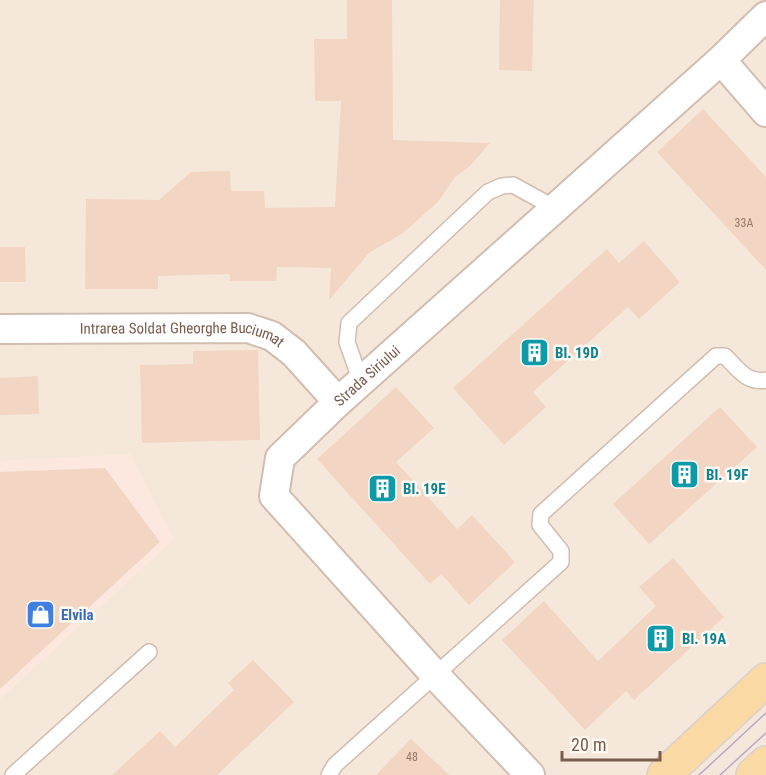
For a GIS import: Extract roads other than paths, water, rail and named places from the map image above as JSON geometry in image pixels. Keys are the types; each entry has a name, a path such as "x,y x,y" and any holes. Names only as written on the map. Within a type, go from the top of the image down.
{"main road":[{"path":"664,775 766,680"},
{"path":"753,775 766,763"}],"street":[{"name":"Strada Siriului","path":"530,775 436,676 274,496 280,458 338,402 721,60 766,16"},
{"path":"721,60 766,112"},
{"name":"Intrarea Soldat Gheorghe Buciumat","path":"0,329 248,328 272,336 294,353 338,402"}],"lane":[{"path":"361,382 347,342 349,323 488,192 502,186 513,185 555,208"},
{"path":"329,775 335,765 561,562 561,551 540,525 541,514 716,356 725,356 748,379 756,382 766,380"},
{"path":"13,775 149,652"}],"tram line":[{"path":"699,775 766,713"},
{"path":"720,775 766,733"}],"place":[{"name":"Bl. 19D","path":"534,353"},
{"name":"Bl. 19F","path":"685,475"},
{"name":"Bl. 19E","path":"382,489"},
{"name":"Elvila","path":"40,615"},
{"name":"Bl. 19A","path":"661,639"}]}
